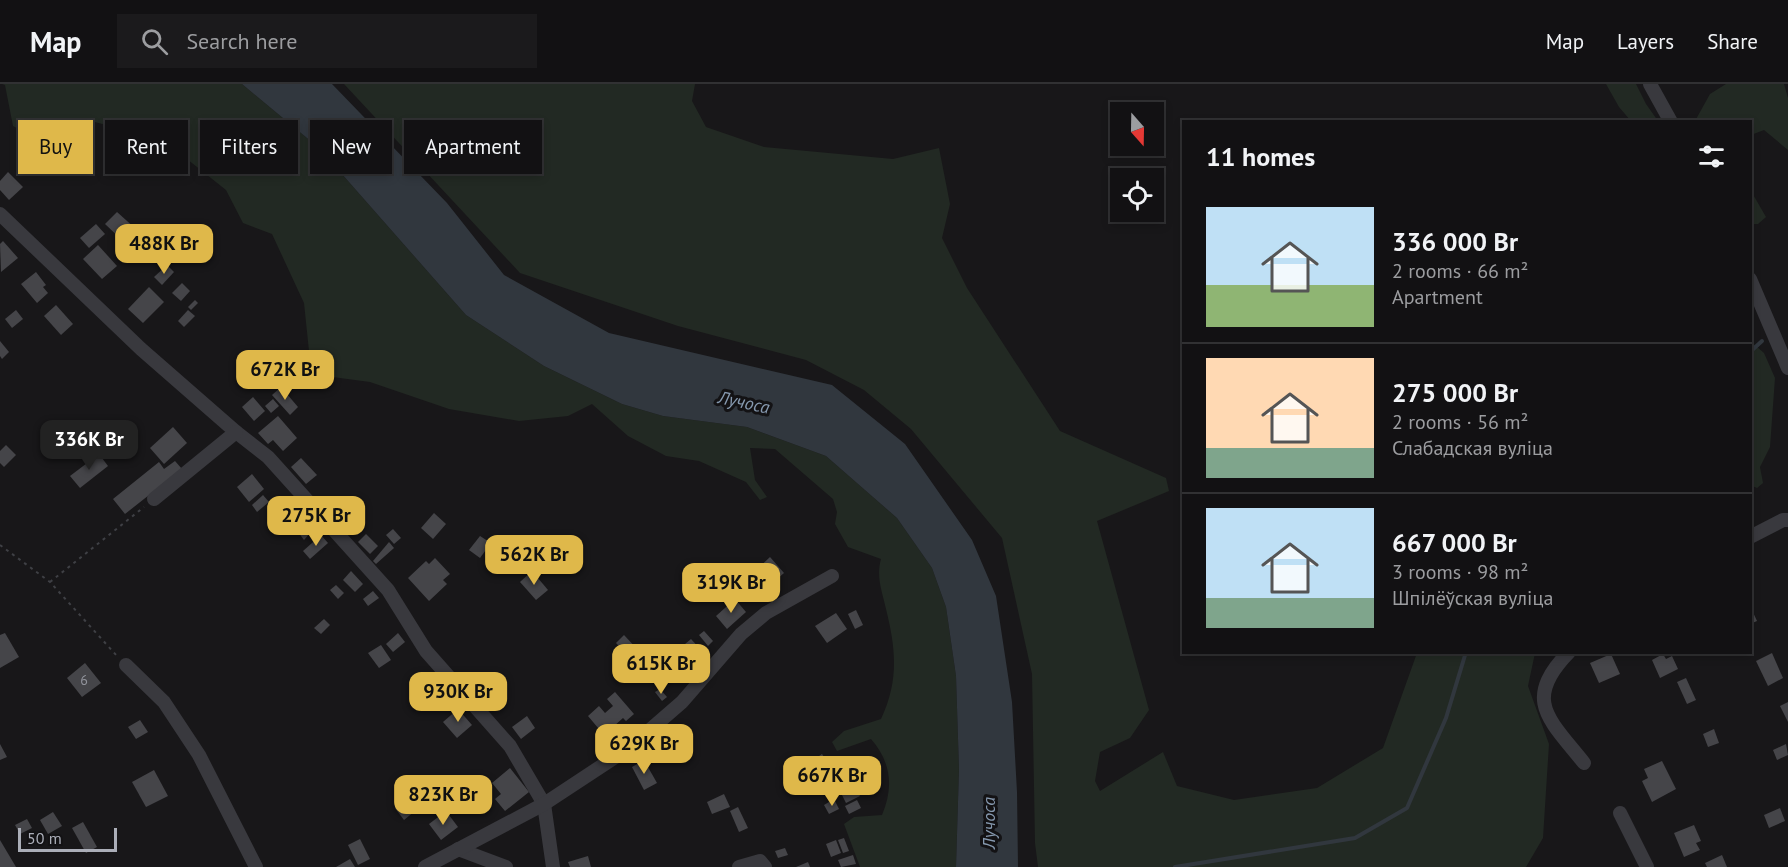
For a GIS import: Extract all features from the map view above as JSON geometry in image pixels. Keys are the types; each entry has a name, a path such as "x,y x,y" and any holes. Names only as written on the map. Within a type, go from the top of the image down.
{"street":[{"path":"1650,84 1670,120"},
{"path":"0,214 141,349 236,432 268,456 388,590 426,651 510,746 544,804 553,867"},
{"path":"1752,283 1788,368"},
{"path":"1752,314 1765,312"},
{"path":"153,499 236,432"},
{"path":"1752,536 1783,520 1788,520"},
{"path":"425,867 544,804 629,748 682,702 741,634 766,613 832,576"},
{"path":"1567,654 1551,670 1542,689 1545,705 1558,730 1584,763"},
{"path":"126,665 164,702 199,755 255,867"},
{"path":"1620,813 1647,867"},
{"path":"458,849 506,867"},
{"path":"739,867 760,861 765,867"}],"path":[{"path":"50,582 153,499"},
{"path":"0,545 50,582 126,665"}],"shaded area":[{"path":"2,84 242,84 285,120 200,120 200,169 188,160 188,120 105,120 105,125 93,120 18,120 18,129 13,126 5,85"},
{"path":"344,84 695,84 692,101 706,127 764,147 893,159 939,148 950,204 942,238 967,288 1060,431 1166,478 1169,491 1097,521 1149,710 1130,738 1100,752 1095,781 1100,791 1163,752 1177,786 1234,800 1317,788 1383,748 1417,654 1535,654 1528,686 1549,744 1543,838 1526,867 1038,867 1035,843 1032,674 1002,538 911,429 864,390 806,360 678,326 520,273 428,174 542,174 542,120 404,120 404,148 392,136 392,120 378,120"},
{"path":"1606,84 1636,84 1657,120 1630,120 1619,107"},
{"path":"1726,84 1784,84 1788,98 1788,150 1764,130 1752,135 1752,120 1696,120 1710,94"},
{"path":"298,131 310,141 310,174 342,174 466,315 544,366 622,404 663,416 747,427 826,456 897,518 932,568 946,607 956,676 959,769 956,867 860,867 844,824 854,817 882,815 886,805 889,785 886,766 871,739 837,751 832,742 844,731 881,719 891,691 894,651 880,584 881,559 848,547 835,524 837,512 833,499 775,449 750,448 755,480 767,497 760,500 746,482 699,461 666,456 628,436 592,404 568,416 519,421 449,409 370,382 325,376 309,351 304,303 272,234 243,223 226,190 206,174 298,174"},
{"path":"1752,193 1766,217 1758,224 1752,224"},
{"path":"1752,343 1764,353 1775,378 1770,447 1760,467 1763,483 1757,488 1752,486"}],"water":[{"path":"242,84 332,84 367,120 310,120 310,141 298,131 298,120 285,120"},
{"name":"Лучоса","path":"392,146 404,159 404,174 419,174 447,203 504,275 609,333 832,385 905,444 972,540 996,596 1012,702 1018,867 956,867 959,769 956,676 946,607 932,568 897,518 826,456 747,427 663,416 622,404 544,366 466,315 342,174 392,174"}],"building":[{"path":"8,172 23,187 9,200 0,190 0,181"},
{"path":"117,212 136,229 124,242 105,224"},
{"path":"96,224 105,234 89,248 80,238"},
{"path":"3,241 18,258 1,272 0,244"},
{"path":"98,245 117,266 102,279 83,259"},
{"path":"167,265 174,272 162,285 154,277"},
{"path":"36,272 46,285 43,287 48,293 37,303 21,284"},
{"path":"182,283 190,291 181,301 172,293"},
{"path":"149,287 164,302 143,323 128,309"},
{"path":"195,300 198,303 191,310 188,307"},
{"path":"56,305 73,324 61,335 44,316"},
{"path":"16,310 23,319 12,328 5,319"},
{"path":"188,310 195,316 184,327 178,321"},
{"path":"0,341 9,352 2,359 0,356"},
{"path":"281,387 298,407 290,415 272,395"},
{"path":"253,397 265,411 254,421 242,407"},
{"path":"273,399 279,406 271,413 265,406"},
{"path":"278,416 297,438 283,451 273,440 268,444 258,433"},
{"path":"113,420 128,437 108,455 93,438"},
{"path":"173,427 187,443 164,464 150,448"},
{"path":"6,445 16,455 4,467 0,463 0,451"},
{"path":"99,454 108,466 80,488 70,476"},
{"path":"301,458 317,475 306,484 291,467"},
{"path":"175,461 182,469 125,514 113,499 159,462 164,469"},
{"path":"252,474 264,489 249,502 237,487"},
{"path":"263,495 269,502 257,512 252,505"},
{"path":"307,513 317,525 304,540 292,524"},
{"path":"434,513 446,524 433,539 421,528"},
{"path":"393,529 401,538 394,544 386,535"},
{"path":"366,534 378,546 370,554 358,542"},
{"path":"321,535 328,543 310,559 303,551"},
{"path":"480,536 491,543 480,558 469,550"},
{"path":"389,542 394,548 376,564 373,561"},
{"path":"558,546 573,561 566,568 551,553"},
{"path":"770,557 784,573 770,585 757,569"},
{"path":"435,558 450,574 443,580 447,584 429,601 408,578 426,561 429,564"},
{"path":"351,571 363,584 355,592 343,580"},
{"path":"532,571 548,590 536,600 520,582"},
{"path":"336,585 344,593 338,599 330,590"},
{"path":"373,591 379,598 368,606 363,599"},
{"path":"735,599 746,612 727,629 716,616"},
{"path":"856,610 863,625 855,629 848,614"},
{"path":"1752,610 1757,621 1752,623"},
{"path":"836,613 847,629 827,643 815,626"},
{"path":"324,619 330,625 321,634 314,628"},
{"path":"704,631 713,641 708,646 699,635"},
{"path":"5,633 19,657 0,668 0,635"},
{"path":"398,633 405,642 393,652 386,644"},
{"path":"624,635 640,652 632,660 616,643"},
{"path":"691,639 702,651 689,662 678,650"},
{"path":"381,645 391,660 379,668 368,653"},
{"path":"1772,653 1783,678 1768,686 1756,661"},
{"path":"1611,654 1620,674 1599,683 1590,663"},
{"path":"1663,654 1666,659 1672,656 1678,669 1660,678 1652,660"},
{"path":"662,661 674,674 664,683 652,670"},
{"path":"85,663 101,683 82,697 67,678"},
{"path":"1686,678 1696,700 1687,704 1677,682"},
{"path":"660,689 667,697 662,701 655,692"},
{"path":"615,692 634,714 626,721 623,718 604,735 588,716 599,706 605,713 613,706 607,699"},
{"path":"1788,702 1788,722 1780,706"},
{"path":"458,709 472,725 457,738 443,722"},
{"path":"527,716 535,728 521,739 512,727"},
{"path":"140,720 148,732 136,739 128,727"},
{"path":"1714,729 1719,743 1708,747 1703,734"},
{"path":"0,744 7,757 0,760"},
{"path":"1786,744 1788,755 1777,760 1773,750"},
{"path":"822,754 831,767 815,777 806,765"},
{"path":"644,760 657,783 644,790 632,767"},
{"path":"1662,761 1676,789 1652,802 1642,781 1648,778 1644,769"},
{"path":"510,768 529,792 505,811 495,799 501,794 492,783"},
{"path":"154,770 168,796 146,807 132,782"},
{"path":"850,778 860,796 846,803 837,785"},
{"path":"724,794 730,807 712,814 707,802"},
{"path":"406,799 415,811 404,820 395,808"},
{"path":"834,799 839,809 829,814 824,805"},
{"path":"857,800 861,808 849,814 845,806"},
{"path":"738,807 748,828 739,832 730,811"},
{"path":"1780,808 1785,821 1769,828 1764,815"},
{"path":"446,811 458,827 441,840 429,824"},
{"path":"53,812 62,826 48,834 40,820"},
{"path":"27,819 32,828 20,834 15,825"},
{"path":"83,822 97,847 86,853 72,828"},
{"path":"1694,825 1701,841 1696,843 1700,850 1684,857 1674,833"},
{"path":"844,838 849,851 843,853 838,840"},
{"path":"360,839 370,859 358,865 348,845"},
{"path":"0,840 16,867 0,867"},
{"path":"836,840 841,853 831,857 826,844"},
{"path":"785,848 788,855 778,858 775,851"},
{"path":"853,855 856,864 841,867 838,860"},
{"path":"1722,855 1727,867 1707,867 1705,863"},
{"path":"588,856 591,867 570,867 568,862"},
{"path":"350,859 355,867 336,867"},
{"path":"808,862 810,867 796,867"}],"waterway":[{"path":"1752,350 1762,341"},
{"path":"1175,867 1355,838 1407,808 1446,718 1465,654"}]}
